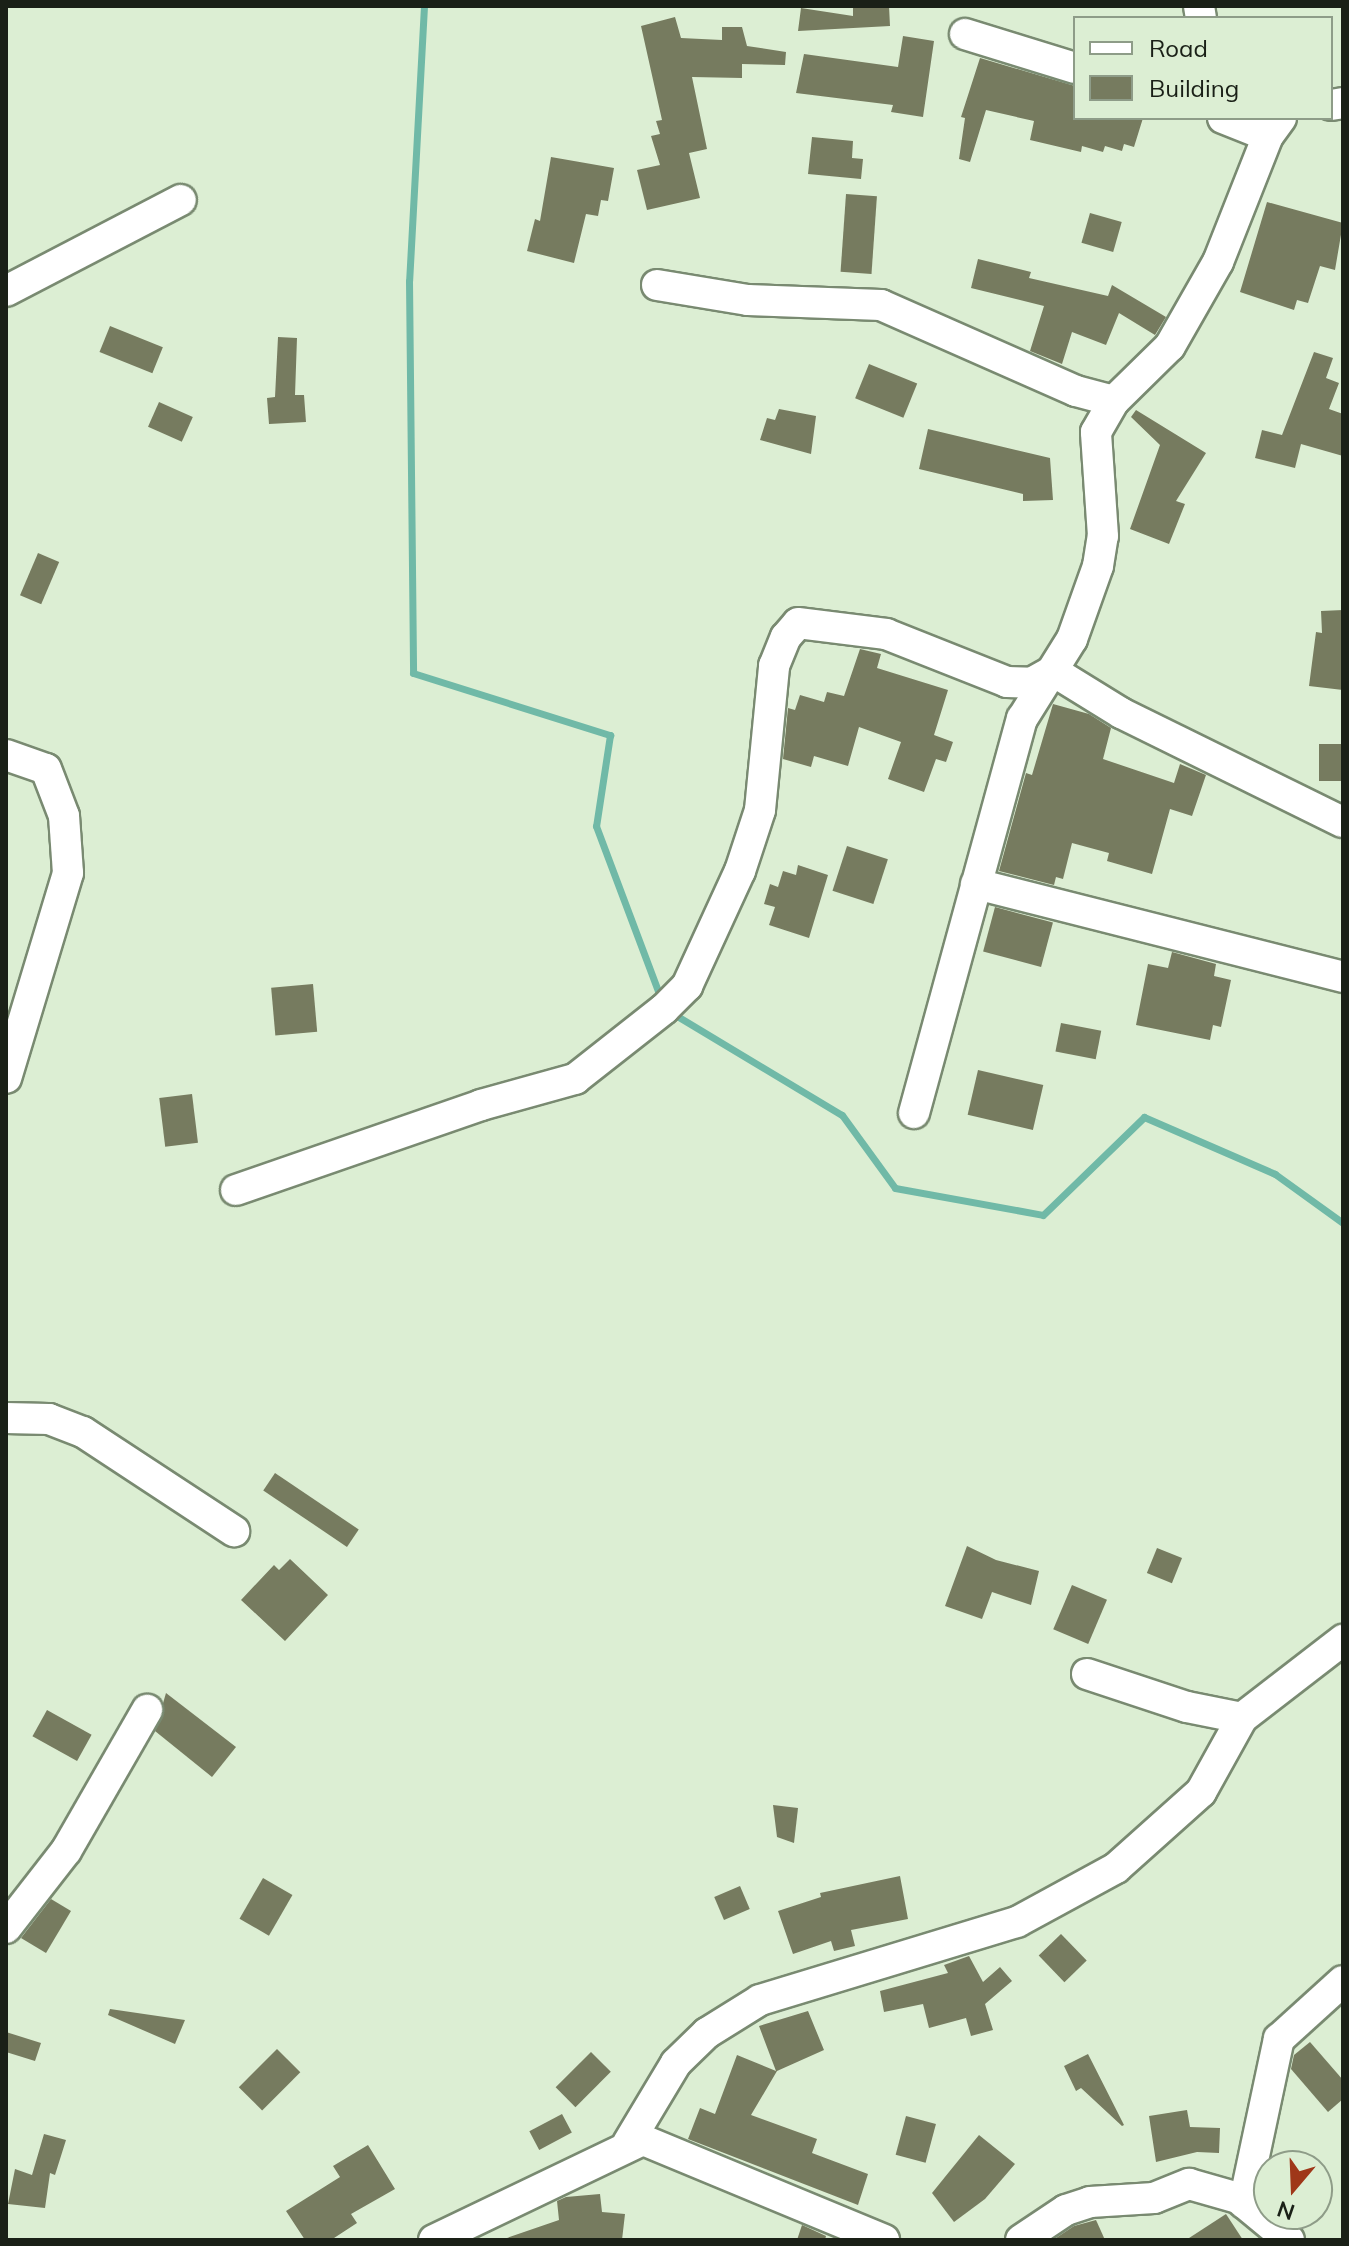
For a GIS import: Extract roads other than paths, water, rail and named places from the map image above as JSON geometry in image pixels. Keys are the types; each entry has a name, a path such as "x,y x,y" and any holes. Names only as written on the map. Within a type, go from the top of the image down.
{"street":[{"path":"965,34 1073,67"},
{"path":"914,1113 1022,719 1072,639 1098,566 1103,536 1096,432 1114,401 1170,346 1218,262 1274,127 1234,120"},
{"path":"6,291 181,200"},
{"path":"657,285 748,300 881,305 1076,391 1114,401"},
{"path":"236,1190 481,1105 575,1079 640,1031 687,986 740,871 760,810 774,666 786,637 798,623 886,634 1007,682 1031,683 1053,671"},
{"path":"1053,671 1121,713 1343,822"},
{"path":"6,755 46,769 64,816 68,873 6,1078"},
{"path":"976,884 1272,964 1343,977"},
{"path":"6,1418 49,1419 83,1432 234,1531"},
{"path":"628,2143 676,2063 707,2033 760,2000 1017,1922 1116,1868 1201,1792 1242,1718 1343,1640"},
{"path":"1087,1674 1187,1707 1242,1718"},
{"path":"6,1928 66,1851 147,1710"},
{"path":"1244,2203 1279,2039 1343,1981"},
{"path":"434,2240 628,2143 661,2143 884,2240"},
{"path":"1021,2240 1066,2210 1090,2202 1154,2198 1189,2184 1244,2203 1289,2240"}],"waterway":[{"path":"424,6 409,281 413,673 610,735 596,826 662,1002"},
{"path":"672,1013 842,1115 895,1188 1043,1215 1144,1117 1275,1174 1343,1223"}]}
